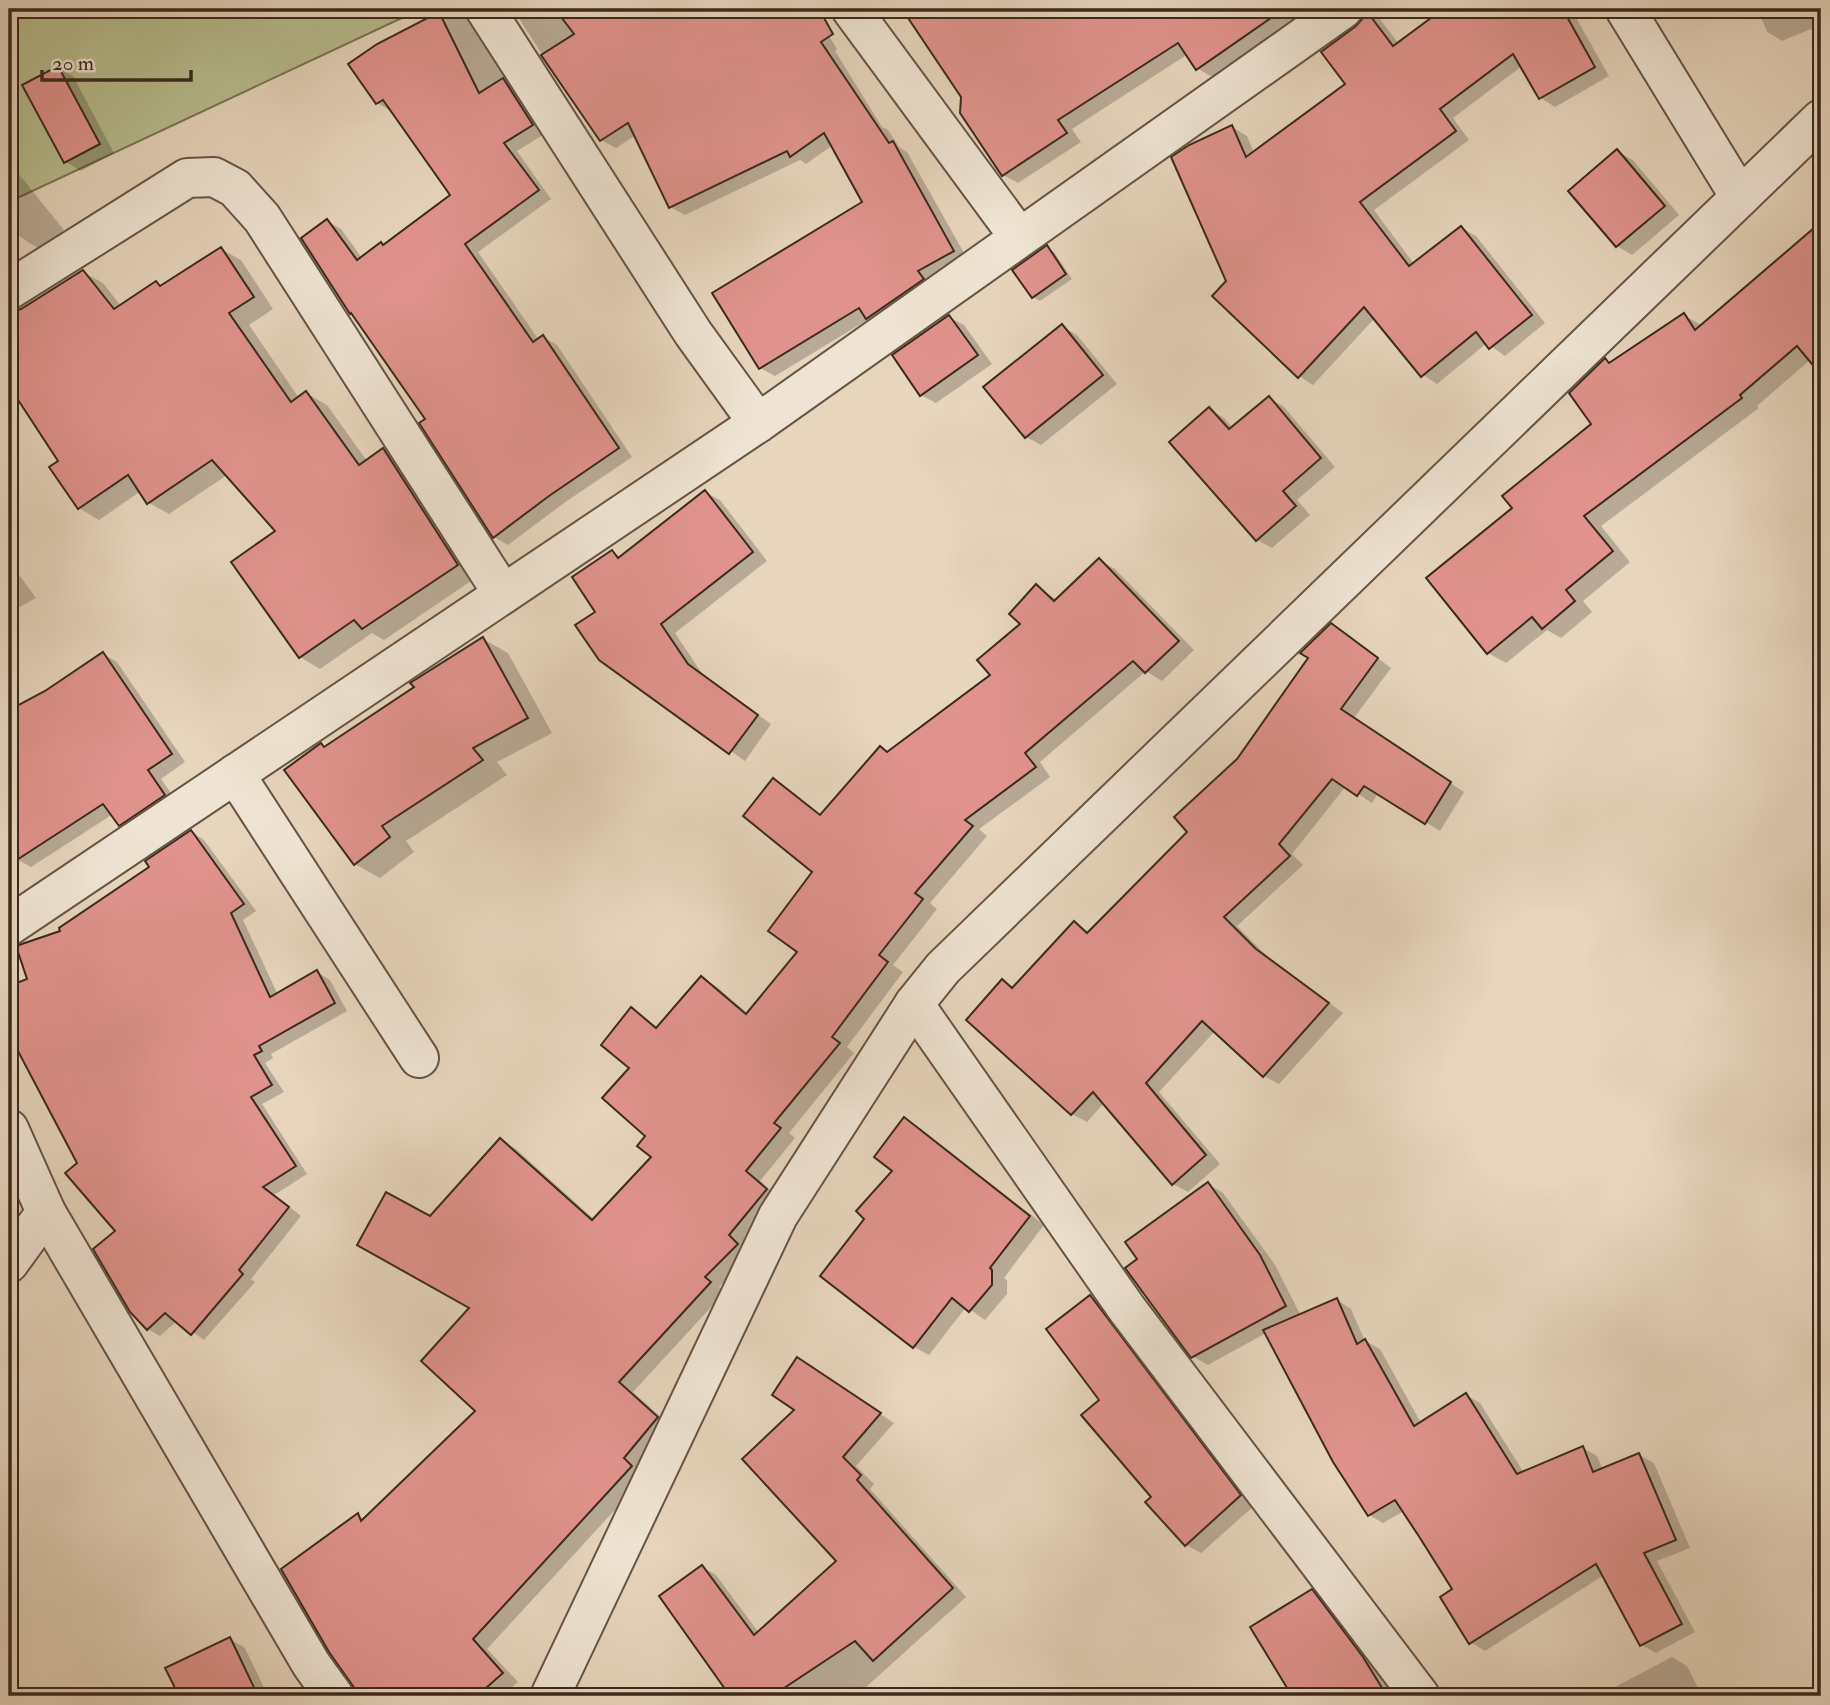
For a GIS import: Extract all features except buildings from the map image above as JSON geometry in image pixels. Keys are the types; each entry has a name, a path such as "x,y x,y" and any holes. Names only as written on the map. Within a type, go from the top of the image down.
{"street":[{"path":"485,9 693,333 758,423"},
{"path":"851,9 1019,237"},
{"path":"9,926 758,423 1343,9"},
{"path":"1625,9 1740,197"},
{"path":"550,1696 778,1216 914,1004 943,968 1821,119"},
{"path":"9,290 187,178 214,177 234,188 262,218 503,594"},
{"path":"235,774 419,1058"},
{"path":"914,1004 1127,1309 1420,1696"},
{"path":"9,1129 46,1212 311,1664 334,1696"},
{"path":"9,1263 46,1212"}],"green space":[{"path":"9,9 421,9 9,202"}]}
